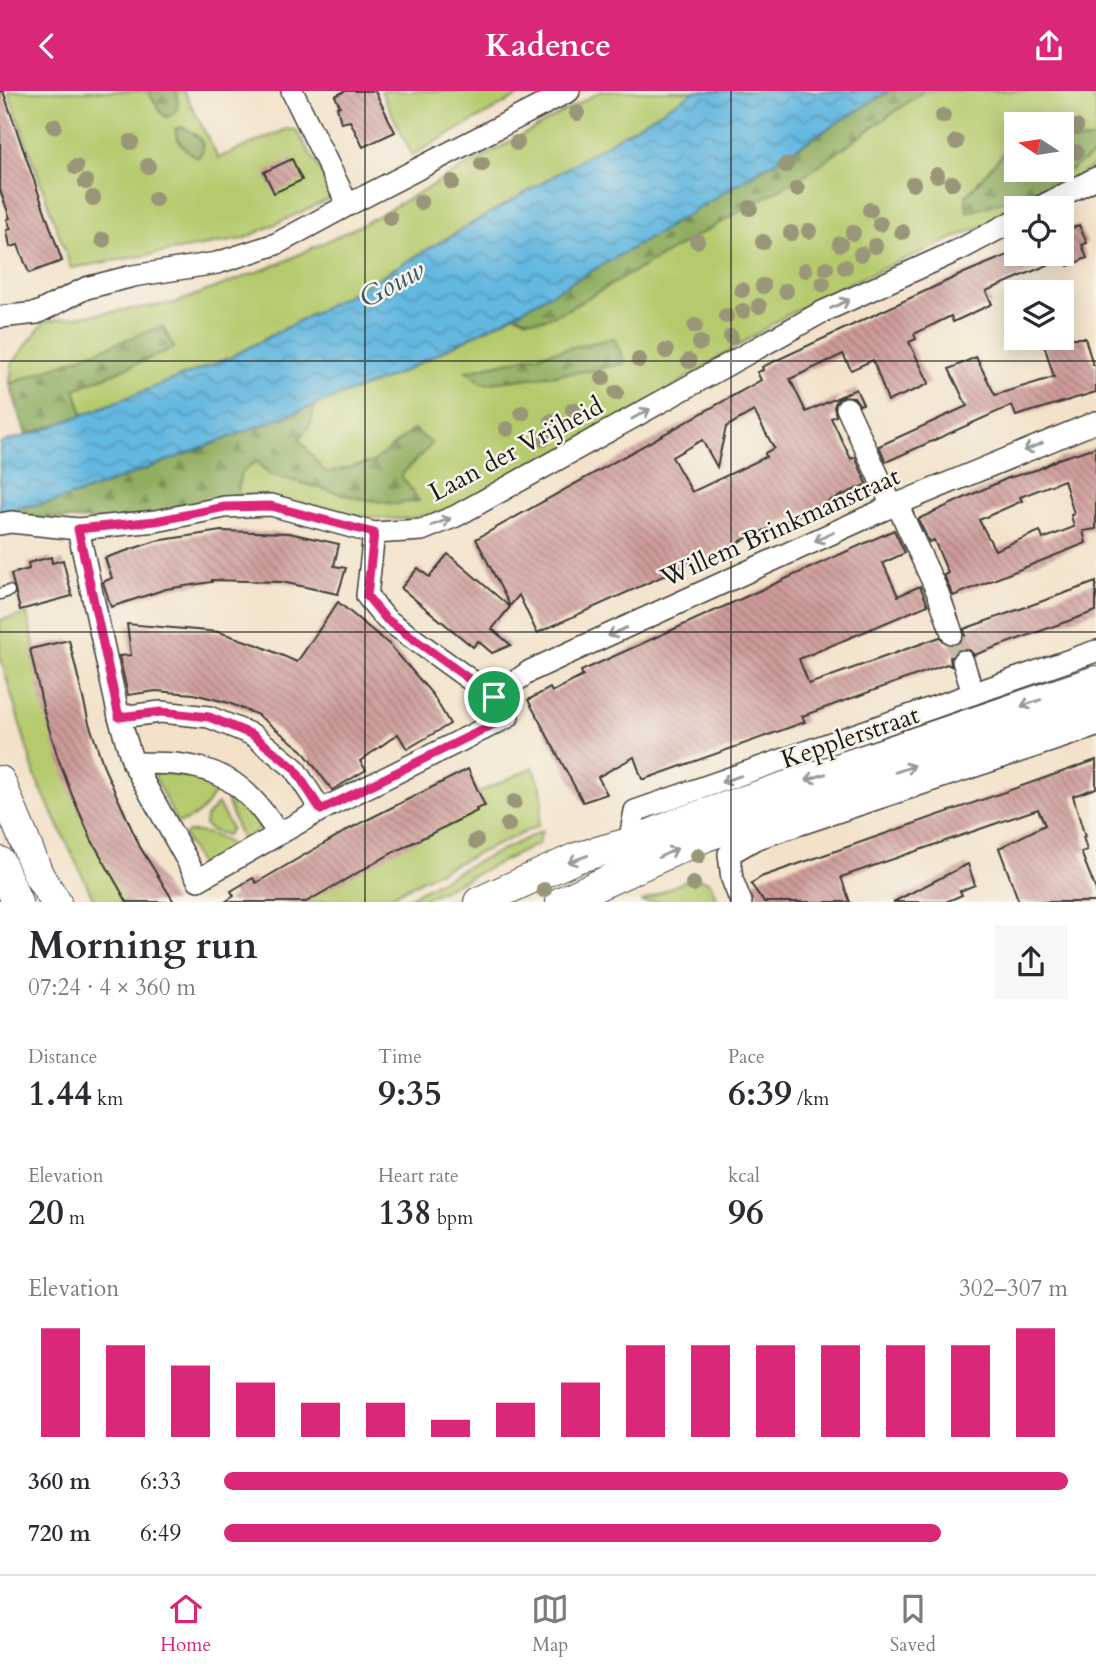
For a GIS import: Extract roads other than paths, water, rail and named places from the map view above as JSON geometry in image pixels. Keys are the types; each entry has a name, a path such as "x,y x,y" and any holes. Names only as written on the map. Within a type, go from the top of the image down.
{"main road":[{"name":"Kepplerstraat","path":"480,902 576,858 629,843 679,823 1096,681"},
{"name":"Kepplerstraat","path":"561,902 706,836 1096,705"},
{"path":"0,782 39,876 56,902"},
{"path":"0,862 17,902"}],"street":[{"path":"292,91 348,205"},
{"path":"1,317 37,313 86,288 133,276 217,264 276,244 569,91"},
{"path":"1061,196 1096,178"},
{"name":"Laan der Vrijheid","path":"0,524 11,522 78,529 156,521 225,507 271,506 374,533 422,530 456,516 822,312 963,248 1004,226"},
{"path":"848,408 938,593 952,633"},
{"name":"Willem Brinkmanstraat","path":"494,697 530,671 894,505 1096,422"},
{"path":"78,529 119,717 133,763 198,880 321,810 508,717 494,697 386,619 367,596 374,533"},
{"name":"Kepplerstraat","path":"629,843 635,811 1096,651"},
{"path":"963,661 973,694"},
{"name":"Kepplerstraat","path":"741,902 732,879 729,854 755,839 1089,728 1096,705"},
{"path":"119,717 161,712 209,717 253,735 294,768 321,810"},
{"path":"133,763 181,763 222,775 251,797 278,833"},
{"name":"Kepplerstraat","path":"823,818 841,791"},
{"name":"Kepplerstraat","path":"785,810 823,818"}],"water":[{"name":"Gouw","path":"695,91 889,91 650,238 504,320 400,373 87,491 52,502 0,511 0,443 41,431 229,358 350,294"}],"tunnel":[{"path":"952,633 963,661"}]}
